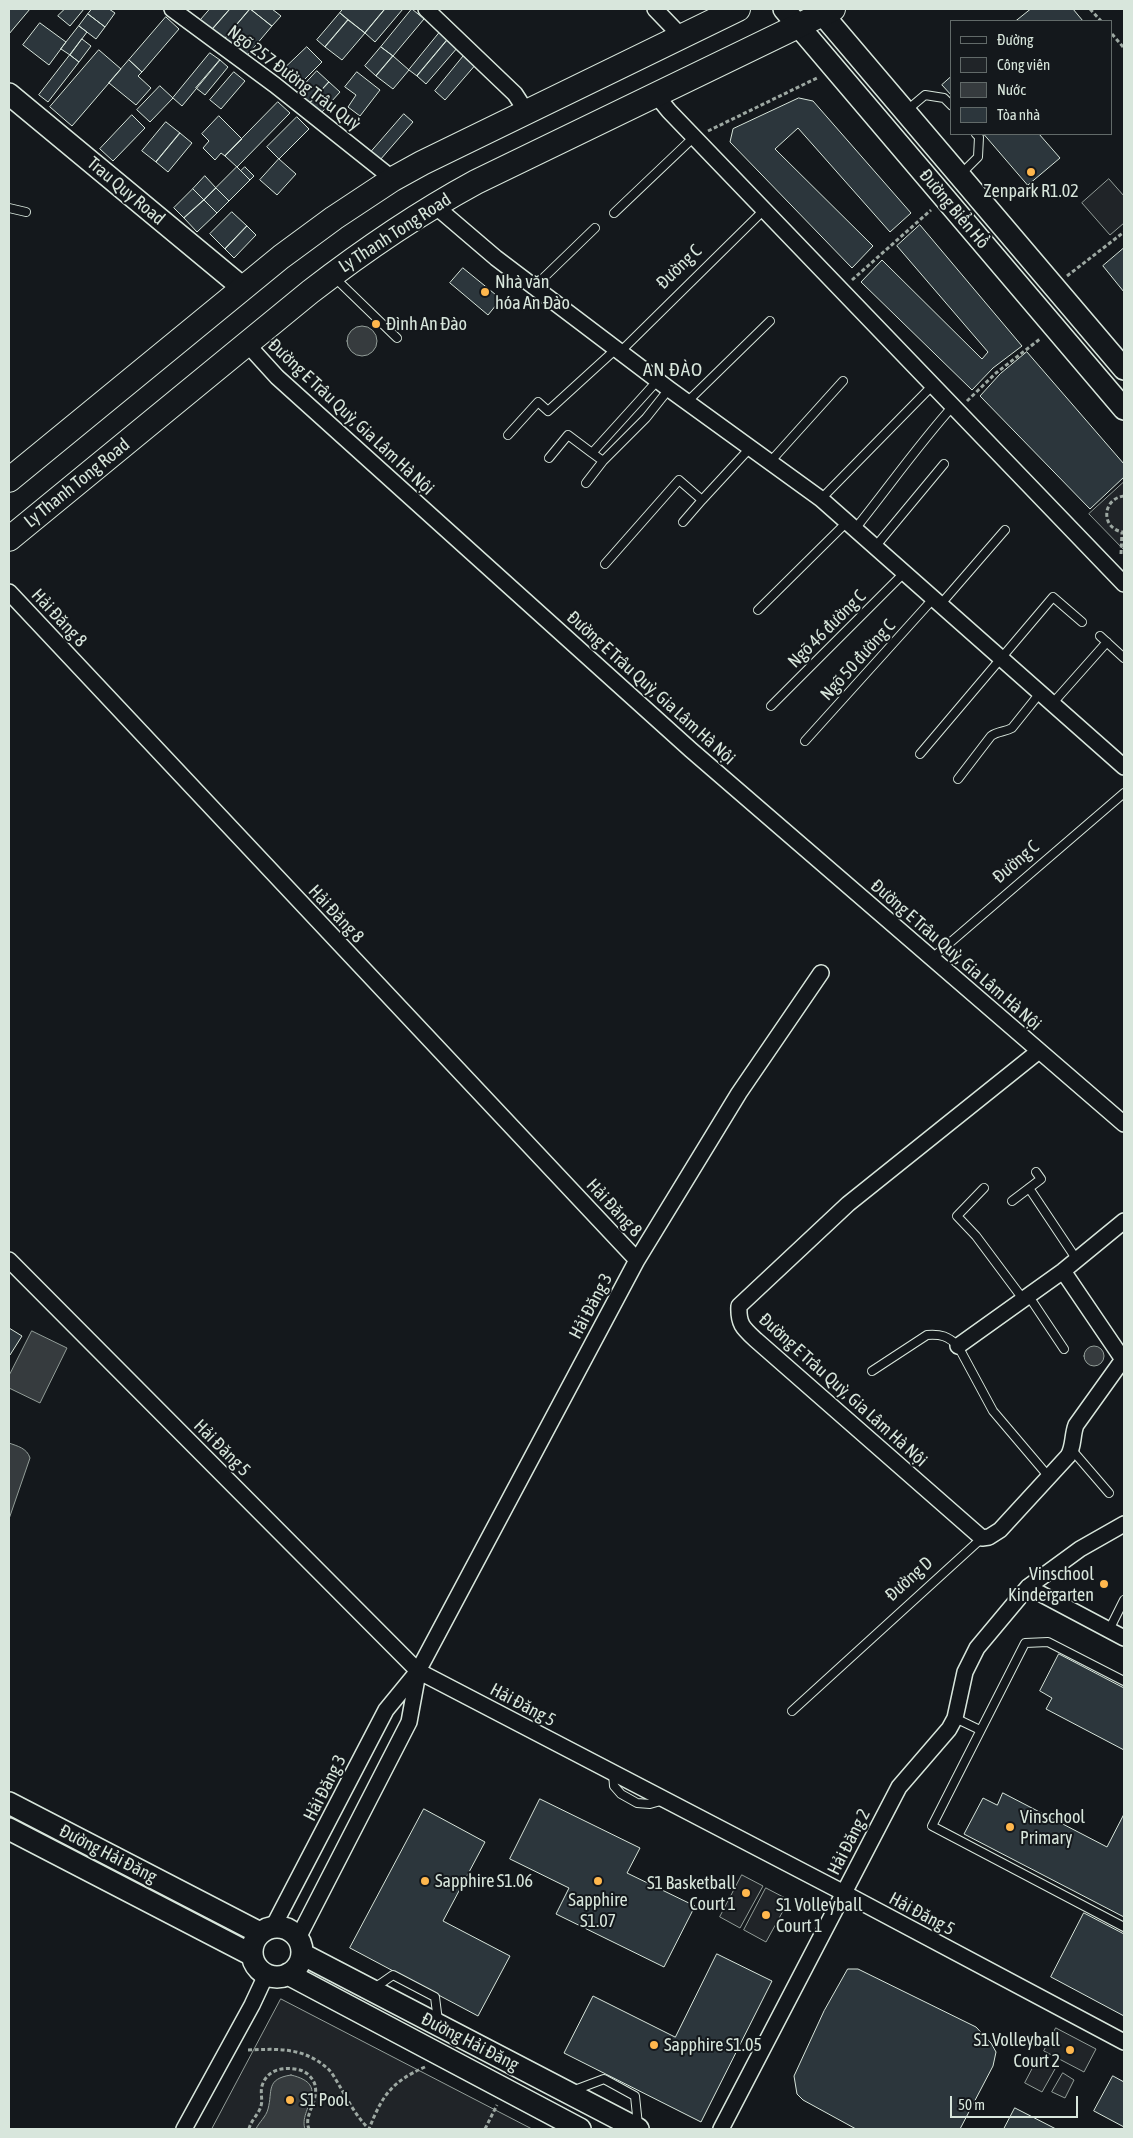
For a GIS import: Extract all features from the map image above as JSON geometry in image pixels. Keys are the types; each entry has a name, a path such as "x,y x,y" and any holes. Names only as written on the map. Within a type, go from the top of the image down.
{"main road":[{"path":"9,480 243,288 316,231 393,179 526,111 738,9"},
{"name":"Ly Thanh Tong Road","path":"9,539 332,275 384,237 434,205 476,182 656,95 791,17 824,10"}],"street":[{"name":"Ngõ 257 Đường Trâu Quỳ","path":"172,9 275,85 393,179"},
{"path":"426,9 515,94 526,111"},
{"path":"656,9 681,36"},
{"name":"Đường Biển Hồ","path":"824,10 905,112 1124,369"},
{"name":"Đường Biển Hồ","path":"791,17 1124,409"},
{"name":"Trau Quy Road","path":"9,94 243,288"},
{"path":"656,95 932,385 960,404 1124,584"},
{"path":"434,205 496,258 534,287 663,385 821,499 1052,704 1122,760"},
{"name":"Đường E Trâu Quỳ, Gia Lâm Hà Nội","path":"247,344 277,377 692,750 931,959 1124,1124"},
{"name":"Hải Đăng 8","path":"9,592 637,1260"},
{"name":"Hải Đăng 3","path":"266,1930 386,1710 418,1671 637,1260 739,1093 821,973"},
{"name":"Đường E Trâu Quỳ, Gia Lâm Hà Nội","path":"982,1538 744,1329 738,1319 739,1306 848,1204 1039,1051"},
{"path":"958,1346 1063,1271 1124,1221"},
{"name":"Hải Đăng 5","path":"9,1260 418,1671 844,1893 1124,2042"},
{"name":"Đường D","path":"982,1538 996,1535 1050,1478 1072,1450 1072,1435 1076,1425 1123,1358 1063,1271"},
{"name":"Hải Đăng 2","path":"721,2129 899,1787 955,1718 965,1672 971,1656 1028,1587 1080,1550 1124,1524"},
{"path":"1028,1587 1124,1638"},
{"name":"Hải Đăng 3","path":"300,1946 409,1722 418,1671"},
{"name":"Đường Hải Đăng","path":"9,1803 266,1930"},
{"name":"Đường Hải Đăng","path":"9,1830 252,1955"},
{"path":"286,1928 300,1946 300,1963 288,1974 280,1977 266,1975 257,1968 252,1955 252,1944 266,1930 286,1928"},
{"name":"Đường Hải Đăng","path":"300,1946 371,1990 638,2129"},
{"name":"Đường Hải Đăng","path":"288,1974 580,2129"},
{"path":"184,2129 252,2005 266,1975"}],"lane":[{"path":"905,112 924,96 944,98 950,104"},
{"path":"960,175 978,157 979,137 977,135"},
{"path":"614,213 695,137"},
{"path":"9,208 26,212"},
{"name":"Đường C","path":"508,435 538,402 548,411 618,350 764,210"},
{"path":"534,287 595,228"},
{"path":"332,275 397,338"},
{"path":"687,402 770,322"},
{"path":"770,462 843,380"},
{"path":"592,453 663,385"},
{"path":"586,483 603,461 646,418 663,385"},
{"path":"821,499 932,385"},
{"path":"758,610 851,526 906,465 927,435 960,404"},
{"path":"549,458 568,435 603,461"},
{"path":"683,522 750,448"},
{"path":"875,547 944,464"},
{"path":"605,564 680,480 702,500"},
{"path":"937,602 1005,530"},
{"name":"Ngõ 46 đường C","path":"771,706 904,573"},
{"path":"920,754 1053,597 1082,622"},
{"name":"Ngõ 50 đường C","path":"805,741 937,602"},
{"path":"1100,636 1124,658"},
{"path":"1052,704 1107,642"},
{"path":"958,778 991,736 996,732 1006,732 1012,728 1040,693"},
{"name":"Đường C","path":"931,959 1124,793"},
{"path":"1012,1201 1041,1179 1036,1172"},
{"path":"984,1188 957,1216 1026,1297 1064,1349"},
{"path":"1029,1188 1077,1260"},
{"path":"872,1371 927,1335 938,1334 949,1337 958,1346 992,1411 1050,1478"},
{"path":"1072,1450 1109,1494"},
{"name":"Đường D","path":"792,1711 982,1538"},
{"path":"1109,1630 1124,1600"},
{"path":"1124,1681 1048,1642 1025,1643 932,1826 1124,1927"},
{"path":"955,1718 980,1730"},
{"path":"568,2093 604,2079 635,2096 638,2129"}],"path":[{"path":"1090,9 1100,20"},
{"path":"1113,35 1124,48"},
{"path":"695,137 820,77"},
{"path":"850,282 933,208"},
{"path":"1067,277 1124,232"},
{"path":"960,404 1042,337"},
{"path":"1121,554 1123,532 1114,529 1110,525 1106,514 1110,503 1124,496"},
{"path":"248,2050 296,2050 314,2058 332,2072 350,2107 369,2129 379,2103 391,2086 407,2075 425,2067"},
{"path":"249,2129 261,2105 262,2087 267,2076 275,2070 284,2068 304,2071 311,2076 315,2085 314,2104 307,2119 309,2129"},
{"path":"485,2129 497,2104"}],"green space":[{"path":"1109,179 1124,196 1124,223 1110,235 1082,203"},
{"path":"1124,482 1124,550 1089,514"},
{"path":"742,1875 763,1886 740,1928 720,1917"},
{"name":"S1 Volleyball Court 1","path":"766,1888 789,1900 766,1942 744,1930"},
{"path":"281,1999 532,2129 212,2129"},
{"name":"S1 Volleyball Court 2","path":"1056,2028 1096,2049 1084,2072 1044,2051"},
{"path":"1037,2060 1055,2069 1042,2092 1025,2083"},
{"path":"1063,2073 1074,2080 1065,2098 1052,2092"}],"water":[{"path":"362,326 373,330 377,341 373,352 362,356 351,352 347,341 351,330"},
{"path":"32,1331 67,1348 40,1403 9,1388 9,1376"},
{"path":"1090,1346 1098,1346 1104,1352 1104,1360 1098,1366 1090,1366 1084,1360 1084,1352"},
{"path":"9,1443 24,1450 30,1458 9,1519"},
{"name":"S1 Pool","path":"291,2075 303,2079 310,2085 312,2091 304,2121 305,2129 256,2129 267,2112 274,2083 277,2079"}],"building":[{"path":"9,9 30,9 9,34"},
{"path":"65,9 84,9 70,26 58,16"},
{"path":"92,9 109,9 115,13 105,27 88,14"},
{"path":"210,9 230,9 209,33 198,23"},
{"path":"230,9 250,9 221,43 209,33"},
{"path":"250,9 272,26 245,58 224,40"},
{"path":"251,9 272,9 281,16 272,26"},
{"path":"343,9 385,9 365,33 340,13"},
{"path":"385,9 403,9 375,42 365,33"},
{"path":"412,9 424,19 393,56 381,47"},
{"path":"1031,9 1073,9 1082,20 1017,20"},
{"path":"340,13 348,20 325,47 317,40"},
{"path":"88,14 105,27 96,39 79,26"},
{"path":"166,17 179,29 142,72 129,60"},
{"path":"348,20 365,33 342,60 325,47"},
{"path":"40,23 66,42 49,65 23,45"},
{"path":"79,26 87,32 70,55 61,49"},
{"path":"440,32 448,39 417,76 409,70"},
{"path":"82,39 91,46 79,62 70,55"},
{"path":"448,39 458,47 426,84 417,76"},
{"path":"307,47 322,62 300,84 284,69"},
{"path":"381,47 393,56 376,76 365,66"},
{"path":"99,50 121,69 72,126 50,107"},
{"path":"210,53 220,60 182,106 173,98"},
{"path":"466,53 477,63 445,100 435,91"},
{"path":"70,55 79,62 48,102 39,95"},
{"path":"393,56 409,70 393,89 376,76"},
{"path":"129,60 142,72 138,76 151,88 136,105 109,83"},
{"path":"220,60 228,67 205,95 196,88"},
{"path":"317,71 329,82 306,107 294,96"},
{"path":"234,72 245,81 221,109 210,100"},
{"path":"357,72 380,90 360,116 348,107 356,95 345,87"},
{"path":"950,78 950,94 942,85"},
{"path":"329,82 340,92 321,113 310,103"},
{"path":"160,86 173,98 150,122 137,110"},
{"path":"799,98 813,101 911,213 890,232 798,128 775,149 873,246 852,268 730,142 733,129"},
{"path":"278,102 290,113 237,167 225,156"},
{"path":"404,114 413,122 380,160 371,152"},
{"path":"132,115 145,128 113,161 100,149"},
{"path":"219,116 242,139 225,156 221,153 215,160 203,148 209,141 202,134"},
{"path":"297,117 309,129 279,159 267,147"},
{"path":"166,122 180,133 156,162 142,151"},
{"path":"180,133 192,143 168,172 156,162"},
{"name":"Zenpark R1.02","path":"985,135 1040,135 1060,158 1028,185"},
{"path":"279,159 296,174 277,195 260,180"},
{"path":"237,167 250,180 229,201 216,188"},
{"path":"245,167 254,176 250,180 241,171"},
{"path":"205,176 216,188 204,200 193,189"},
{"path":"216,188 229,201 217,213 204,200"},
{"path":"193,189 204,200 184,218 174,208"},
{"path":"204,200 217,213 197,232 184,218"},
{"path":"232,212 247,226 225,249 210,234"},
{"path":"920,225 1022,346 993,368 972,390 861,282 882,260 982,359 988,352 897,246"},
{"path":"247,226 256,235 234,258 225,249"},
{"path":"1124,248 1124,292 1103,266"},
{"path":"463,268 501,299 488,315 450,283"},
{"path":"1027,352 1124,464 1124,477 1090,509 980,396 1000,374"},
{"path":"9,1328 22,1336 10,1355 9,1355"},
{"path":"1059,1654 1124,1688 1124,1750 1046,1709 1052,1698 1040,1691"},
{"path":"1003,1793 1107,1847 1124,1814 1124,1917 964,1834 983,1798 997,1805"},
{"name":"Sapphire S1.07","path":"540,1799 640,1848 627,1873 695,1906 664,1967 556,1914 569,1888 510,1859"},
{"name":"Sapphire S1.06","path":"424,1809 485,1842 443,1921 510,1956 478,2016 350,1948"},
{"path":"1084,1913 1124,1934 1124,2016 1051,1977"},
{"name":"Sapphire S1.05","path":"717,1954 772,1981 701,2122 564,2053 593,1996 675,2037"},
{"path":"848,1969 858,1969 976,2027 991,2043 996,2052 993,2066 960,2129 856,2129 803,2100 797,2094 794,2076 824,2011"},
{"path":"1113,2076 1124,2082 1124,2127 1094,2111"},
{"path":"1015,2108 1056,2129 1004,2129"}],"place":[{"name":"Zenpark R1.02","path":"1031,172"},
{"name":"Nhà văn hóa An Đào","path":"485,292"},
{"name":"Đình An Đào","path":"376,324"},
{"name":"Vinschool Kindergarten","path":"1104,1584"},
{"name":"Vinschool Primary","path":"1010,1827"},
{"name":"Sapphire S1.06","path":"425,1881"},
{"name":"Sapphire S1.07","path":"598,1881"},
{"name":"S1 Basketball Court 1","path":"746,1893"},
{"name":"S1 Volleyball Court 1","path":"766,1915"},
{"name":"Sapphire S1.05","path":"654,2045"},
{"name":"S1 Volleyball Court 2","path":"1070,2050"},
{"name":"S1 Pool","path":"290,2100"}],"district":[{"name":"AN ĐÀO","path":"673,370"}]}
